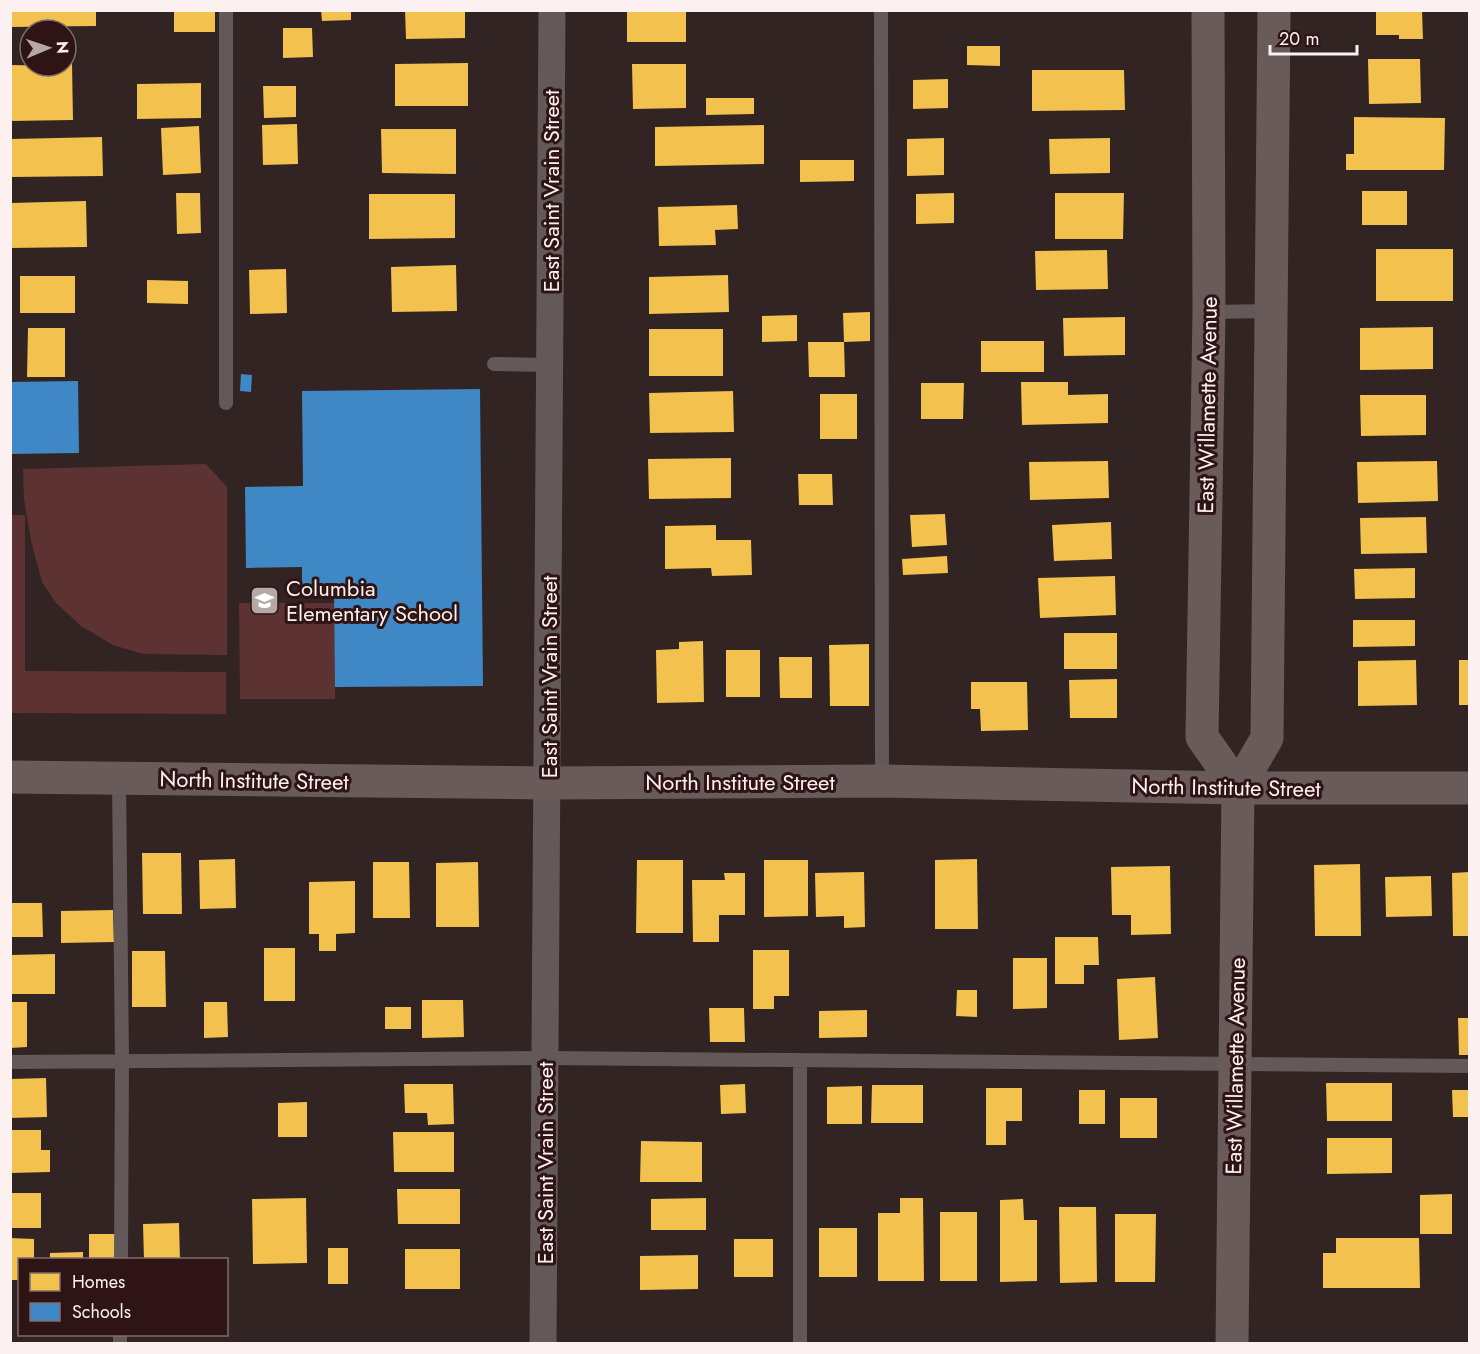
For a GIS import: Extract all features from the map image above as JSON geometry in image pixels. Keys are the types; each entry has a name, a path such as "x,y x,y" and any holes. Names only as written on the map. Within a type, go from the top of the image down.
{"street":[{"name":"East Saint Vrain Street","path":"543,1344 552,10"},
{"name":"East Willamette Avenue","path":"1208,10 1209,312 1202,737 1238,788"},
{"name":"East Willamette Avenue","path":"1232,1344 1238,788 1267,738 1274,10"},
{"name":"North Institute Street","path":"10,777 548,783 882,781 1238,788 1470,788"}],"lane":[{"path":"226,10 226,403"},
{"path":"881,10 882,781"},
{"path":"1209,312 1272,311"},
{"path":"494,364 551,365"},
{"path":"118,778 122,1061 121,1258"},
{"path":"10,1062 546,1058 1470,1066"},
{"path":"800,1060 800,1344"}],"shaded area":[{"path":"206,464 227,487 227,655 143,654 113,645 81,626 56,603 42,582 31,541 24,499 23,469"},
{"path":"11,515 25,515 25,671 226,672 226,714 11,713"},
{"path":"239,603 335,603 335,699 240,699"}],"building: Homes":[{"path":"12,10 96,10 96,26 78,26 78,18 18,18 18,27 12,27"},
{"path":"174,10 215,10 215,32 174,32"},
{"path":"321,10 351,10 351,20 322,21"},
{"path":"405,10 465,10 465,38 406,39"},
{"path":"627,10 686,10 686,42 627,42"},
{"path":"1376,10 1422,10 1423,39 1399,39 1399,35 1376,35"},
{"path":"283,28 312,28 313,57 283,58"},
{"path":"967,46 1000,46 1000,66 967,65"},
{"path":"1368,59 1420,59 1421,103 1369,104"},
{"path":"468,63 468,106 395,106 395,64"},
{"path":"632,64 686,64 686,108 633,109"},
{"path":"10,65 18,65 18,78 72,78 73,120 10,121"},
{"path":"1032,70 1124,70 1125,110 1032,111"},
{"path":"948,79 948,108 913,109 913,80"},
{"path":"201,83 201,118 137,119 137,84"},
{"path":"263,86 296,86 296,117 264,118"},
{"path":"706,98 754,98 754,114 706,115"},
{"path":"1354,117 1445,118 1444,170 1346,170 1346,154 1354,154"},
{"path":"297,124 298,164 263,165 262,125"},
{"path":"764,125 764,164 655,166 655,127"},
{"path":"199,126 201,173 163,175 161,128"},
{"path":"381,129 456,129 456,174 382,173"},
{"path":"102,137 103,176 12,177 11,139"},
{"path":"944,138 944,175 907,176 907,139"},
{"path":"1110,138 1110,173 1050,174 1049,139"},
{"path":"800,160 854,160 854,181 800,182"},
{"path":"1362,191 1407,191 1407,225 1362,225"},
{"path":"176,193 200,193 201,233 177,234"},
{"path":"954,193 954,223 916,224 916,194"},
{"path":"1055,193 1124,193 1123,239 1055,239"},
{"path":"369,194 455,194 455,238 369,239"},
{"path":"86,201 87,247 10,248 10,203"},
{"path":"737,205 738,229 715,230 716,245 659,246 658,207"},
{"path":"1376,249 1453,249 1453,301 1376,301"},
{"path":"1107,250 1108,289 1036,290 1035,251"},
{"path":"456,265 457,311 392,312 391,267"},
{"path":"286,269 287,313 250,314 249,270"},
{"path":"728,275 729,312 649,314 649,277"},
{"path":"20,276 75,276 75,313 20,313"},
{"path":"147,280 188,281 188,304 147,303"},
{"path":"870,312 870,341 844,342 843,313"},
{"path":"797,315 797,341 762,342 762,316"},
{"path":"1125,317 1125,355 1064,356 1063,318"},
{"path":"1433,327 1433,369 1360,370 1360,328"},
{"path":"28,328 65,328 65,377 27,377"},
{"path":"649,329 723,329 723,376 649,376"},
{"path":"981,341 1044,341 1044,372 981,372"},
{"path":"808,342 844,342 845,377 809,377"},
{"path":"1021,382 1068,382 1068,395 1108,394 1108,423 1022,425"},
{"path":"921,383 964,383 963,419 921,419"},
{"path":"733,391 734,432 650,433 649,393"},
{"path":"820,394 857,394 857,439 820,439"},
{"path":"1360,395 1426,395 1426,435 1361,436"},
{"path":"731,458 731,498 649,499 648,459"},
{"path":"1108,461 1109,498 1030,500 1029,462"},
{"path":"1437,461 1438,501 1358,503 1357,462"},
{"path":"798,474 832,474 833,505 799,505"},
{"path":"945,514 947,545 912,547 910,515"},
{"path":"1426,517 1427,553 1361,554 1360,518"},
{"path":"1111,522 1112,559 1054,561 1052,525"},
{"path":"716,525 716,540 751,540 752,575 712,576 711,568 665,569 665,526"},
{"path":"947,556 948,573 903,575 902,559"},
{"path":"1415,568 1415,598 1355,599 1354,569"},
{"path":"1115,576 1116,615 1040,618 1038,578"},
{"path":"1353,620 1415,620 1415,646 1353,647"},
{"path":"1064,633 1117,633 1117,669 1064,669"},
{"path":"703,641 704,702 657,703 656,650 679,649 679,642"},
{"path":"869,644 869,706 830,706 829,645"},
{"path":"726,650 760,650 760,697 726,697"},
{"path":"779,657 812,657 812,698 780,698"},
{"path":"1416,660 1417,705 1358,706 1358,661"},
{"path":"1459,660 1470,660 1470,705 1459,705"},
{"path":"1117,679 1117,718 1070,718 1069,680"},
{"path":"971,682 1027,682 1028,730 981,731 980,709 971,709"},
{"path":"142,853 181,853 182,914 143,914"},
{"path":"235,859 236,908 200,909 199,860"},
{"path":"977,859 978,929 935,929 935,860"},
{"path":"637,860 683,860 683,933 636,933"},
{"path":"764,860 808,860 808,916 764,917"},
{"path":"373,862 409,862 410,918 373,918"},
{"path":"478,862 479,927 436,927 436,863"},
{"path":"1360,864 1361,936 1315,936 1314,865"},
{"path":"1170,866 1171,934 1131,935 1131,915 1112,915 1111,867"},
{"path":"864,872 865,927 844,928 844,916 816,917 815,873"},
{"path":"1470,872 1470,936 1453,936 1452,873"},
{"path":"724,873 745,873 745,915 719,915 719,942 693,942 692,880 725,880"},
{"path":"1431,876 1432,916 1386,917 1385,877"},
{"path":"355,881 355,933 336,934 336,951 319,951 319,934 309,934 309,882"},
{"path":"10,903 42,903 43,937 10,937"},
{"path":"113,910 114,942 61,943 61,911"},
{"path":"1055,937 1098,937 1099,965 1084,965 1084,984 1055,984"},
{"path":"264,948 295,948 295,1001 264,1001"},
{"path":"753,950 789,950 789,996 774,996 774,1009 753,1009"},
{"path":"132,951 165,951 166,1007 132,1007"},
{"path":"55,954 55,994 10,994 10,955"},
{"path":"1013,958 1047,958 1047,1008 1013,1009"},
{"path":"1155,977 1158,1038 1119,1040 1117,979"},
{"path":"957,990 977,990 977,1017 956,1016"},
{"path":"422,1000 463,1000 464,1037 422,1038"},
{"path":"10,1002 27,1002 27,1047 10,1048"},
{"path":"204,1002 227,1002 228,1037 204,1038"},
{"path":"385,1007 411,1007 411,1029 385,1029"},
{"path":"709,1008 744,1008 745,1042 710,1042"},
{"path":"867,1010 867,1037 819,1038 819,1011"},
{"path":"1458,1018 1470,1018 1470,1055 1459,1055"},
{"path":"46,1078 47,1117 10,1118 10,1079"},
{"path":"1326,1083 1392,1083 1392,1121 1327,1121"},
{"path":"404,1084 453,1084 454,1124 428,1125 427,1113 405,1113"},
{"path":"745,1084 746,1113 721,1114 720,1085"},
{"path":"872,1085 923,1085 923,1123 871,1123"},
{"path":"862,1086 862,1124 827,1124 827,1087"},
{"path":"986,1088 1022,1088 1022,1121 1006,1121 1006,1145 986,1145"},
{"path":"1079,1090 1105,1090 1105,1124 1079,1124"},
{"path":"1452,1090 1470,1090 1470,1117 1453,1117"},
{"path":"1120,1098 1157,1098 1157,1138 1120,1138"},
{"path":"307,1102 307,1137 278,1137 278,1103"},
{"path":"10,1130 41,1130 41,1150 50,1150 50,1172 10,1173"},
{"path":"393,1132 454,1132 454,1172 394,1172"},
{"path":"1327,1138 1392,1138 1392,1173 1327,1174"},
{"path":"641,1141 702,1142 702,1182 640,1182"},
{"path":"397,1189 460,1189 460,1224 398,1224"},
{"path":"10,1193 41,1193 41,1228 10,1228"},
{"path":"1452,1194 1452,1234 1420,1234 1420,1195"},
{"path":"306,1198 307,1263 253,1264 252,1199"},
{"path":"706,1198 706,1230 651,1230 651,1199"},
{"path":"900,1198 923,1198 924,1281 878,1281 878,1213 900,1213"},
{"path":"1023,1199 1024,1220 1037,1220 1037,1281 1000,1282 1000,1200"},
{"path":"1059,1207 1096,1207 1097,1282 1060,1283"},
{"path":"940,1212 977,1212 977,1281 940,1281"},
{"path":"1115,1214 1156,1214 1155,1282 1115,1282"},
{"path":"179,1223 180,1258 144,1258 143,1224"},
{"path":"819,1228 857,1228 857,1277 819,1277"},
{"path":"89,1234 115,1234 115,1258 89,1258"},
{"path":"10,1238 34,1239 34,1258 18,1258 18,1280 10,1280"},
{"path":"1336,1238 1419,1238 1420,1288 1323,1288 1323,1253 1336,1253"},
{"path":"734,1239 773,1239 773,1277 734,1277"},
{"path":"328,1248 348,1248 348,1284 328,1284"},
{"path":"405,1249 460,1249 460,1289 405,1289"},
{"path":"83,1252 83,1258 50,1258 50,1253"},
{"path":"698,1255 698,1289 640,1290 640,1256"}],"building: Schools":[{"path":"241,374 252,375 251,392 240,391"},
{"path":"78,381 79,453 10,454 10,382"},
{"path":"480,389 483,686 335,687 334,586 302,586 302,567 246,568 245,487 303,486 302,391"}],"place":[{"name":"Columbia Elementary School","path":"265,601"}]}
